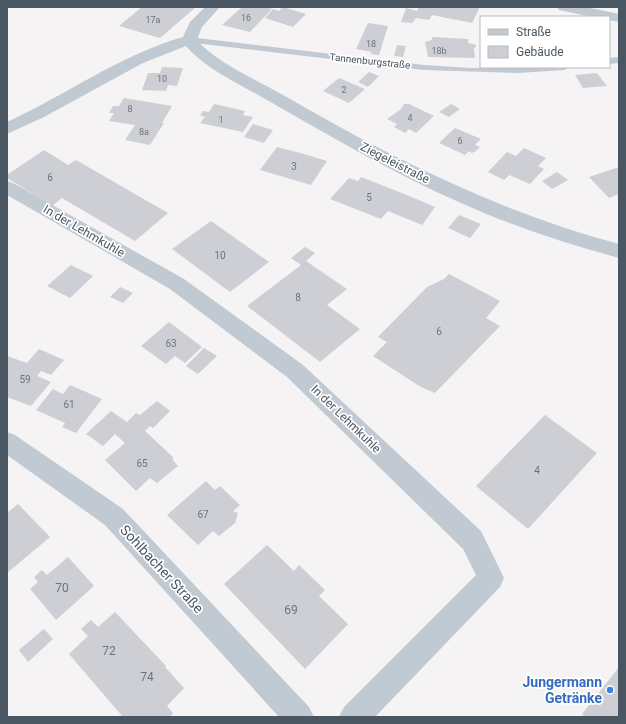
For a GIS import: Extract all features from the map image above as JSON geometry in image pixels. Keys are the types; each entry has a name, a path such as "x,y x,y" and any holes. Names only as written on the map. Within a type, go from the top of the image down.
{"street":[{"path":"189,40 194,25 213,7"},
{"path":"564,7 609,16"},
{"name":"Tannenburgstraße","path":"7,129 46,110 145,55 189,40"},
{"name":"Ziegeleistraße","path":"189,40 200,53 224,68 371,152 448,190 518,218 619,251"},
{"name":"In der Lehmkuhle","path":"7,187 176,284 295,371 472,540 491,578 354,717"},
{"name":"Sohlbacher Straße","path":"7,442 114,517 299,717"}],"lane":[{"name":"Tannenburgstraße","path":"189,40 244,45 360,61 478,71 558,68"}],"building":[{"path":"142,7 196,7 160,38 119,26"},
{"path":"242,7 265,7 272,9 250,32 222,25"},
{"path":"283,7 306,14 293,27 265,18 273,9 279,11"},
{"path":"419,7 480,7 472,23 432,15 429,20 416,18 412,23 401,22 406,8 417,11"},
{"path":"368,23 388,26 379,55 370,54 372,52 356,49"},
{"path":"432,37 468,39 468,43 476,45 474,48 475,58 428,57 425,42 432,40"},
{"path":"397,45 406,46 403,57 394,56"},
{"path":"162,67 183,68 177,86 168,85 166,91 142,90 148,73 160,73"},
{"path":"369,72 379,76 368,87 358,82"},
{"path":"597,73 607,86 583,88 575,75"},
{"path":"339,78 365,89 349,103 323,91"},
{"path":"124,98 172,106 162,123 164,123 150,145 125,140 135,125 109,121 114,113 109,113 113,106 119,106"},
{"path":"214,104 245,111 243,115 253,117 243,132 200,123 205,117 200,115 203,111 209,112"},
{"path":"404,104 409,104 434,116 416,133 409,129 405,133 394,127 397,124 387,119 401,109"},
{"path":"451,104 460,109 449,117 439,112"},
{"path":"253,124 273,130 264,143 244,137"},
{"path":"455,128 481,139 475,145 480,147 472,153 469,151 465,155 439,143"},
{"path":"277,147 327,161 311,185 260,170"},
{"path":"524,148 546,158 538,166 544,169 530,184 509,175 504,180 488,172 507,152 516,156"},
{"path":"44,150 68,165 76,160 168,213 135,241 62,198 52,206 7,178 7,175"},
{"path":"619,167 619,194 609,198 589,177"},
{"path":"557,172 568,180 552,189 542,181"},
{"path":"361,177 435,207 422,225 388,211 381,219 330,199 349,178 358,181"},
{"path":"459,215 481,224 470,238 448,228"},
{"path":"211,221 269,262 230,292 172,249"},
{"path":"305,247 315,253 306,261 347,289 327,305 360,329 320,362 247,306 301,265 291,258"},
{"path":"71,265 93,276 70,298 47,286"},
{"path":"449,274 500,301 486,318 500,326 435,393 421,387 373,356 387,342 378,337 427,287 444,279"},
{"path":"120,287 133,293 123,303 110,297"},
{"path":"169,322 202,347 185,363 175,356 166,364 141,346"},
{"path":"204,348 217,356 198,374 186,366"},
{"path":"39,349 64,360 51,375 41,371 37,376 51,382 31,406 7,397 7,356 27,363"},
{"path":"70,385 102,399 76,433 62,427 65,423 36,410 53,389 63,394"},
{"path":"157,401 170,411 153,428 150,426 145,431 174,458 172,459 178,466 157,483 150,478 136,491 105,460 125,443 115,434 103,446 86,434 111,411 127,422 136,413 140,415"},
{"path":"545,415 597,453 528,529 476,486"},
{"path":"206,481 215,490 220,486 240,505 233,511 238,513 235,523 219,536 213,531 198,545 167,515"},
{"path":"18,504 50,537 7,573 7,513"},
{"path":"267,545 294,571 299,565 325,590 319,596 348,624 305,669 224,584"},
{"path":"68,557 94,586 56,620 30,589 38,582 34,577 42,570 47,575"},
{"path":"115,612 166,666 165,667 184,688 167,706 173,713 170,717 123,717 69,654 88,636 81,629 91,620 98,627"},
{"path":"44,629 53,639 28,662 19,650"},
{"name":"Jungermann Getränke","path":"619,667 619,717 585,717 582,714"}],"place":[{"name":"Jungermann Getränke","path":"610,690"}]}
